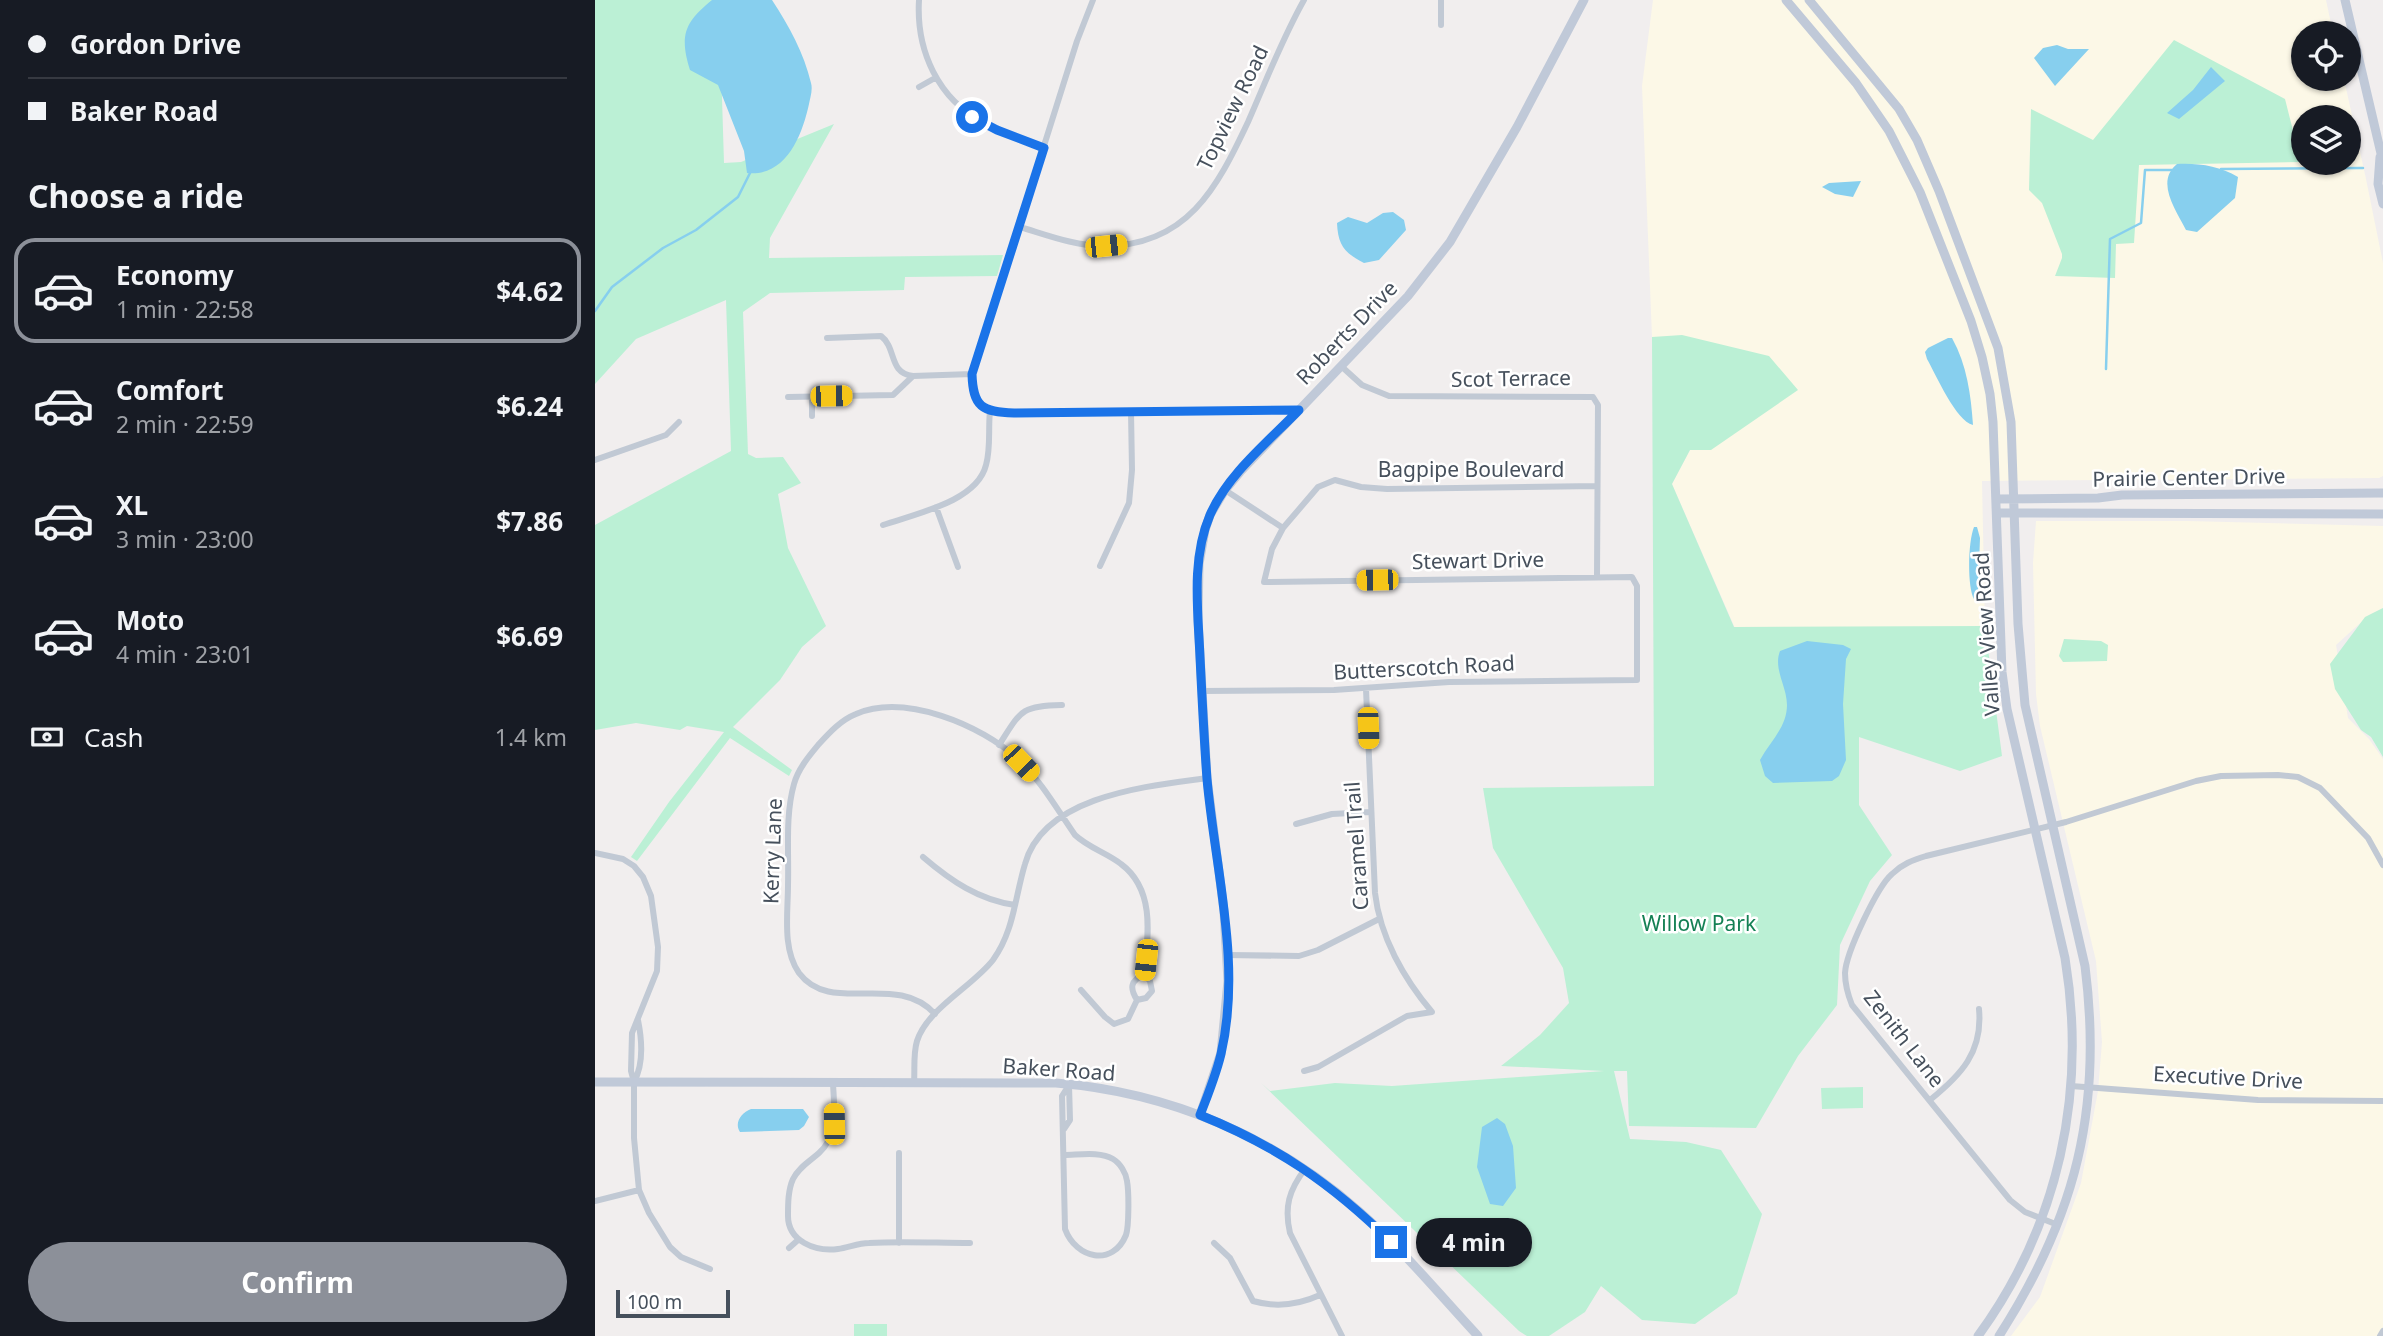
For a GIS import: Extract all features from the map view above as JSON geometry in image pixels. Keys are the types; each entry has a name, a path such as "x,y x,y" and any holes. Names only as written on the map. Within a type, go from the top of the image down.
{"main road":[{"name":"Roberts Drive","path":"1200,1115 1217,1069 1223,1043 1227,955 1207,778 1207,691 1198,608 1199,564 1210,515 1225,490 1408,296 1450,242 1517,127 1584,0"},
{"name":"Valley View Road","path":"1786,0 1873,106 1906,160 1964,304 1982,357 1990,394 2003,672 2010,721 2070,988 2073,1045 2066,1132 2042,1219 2014,1278 1978,1336"},
{"name":"Valley View Road","path":"1809,0 1899,109 1917,140 1998,348 2011,422 2018,624 2025,705 2085,966 2090,1006 2089,1088 2077,1163 2058,1225 2034,1278 1999,1336"},
{"path":"2345,0 2382,159 2378,184 2383,204"},
{"name":"Prairie Center Drive","path":"1996,499 2383,493"},
{"name":"Prairie Center Drive","path":"1997,513 2383,514"},
{"name":"Baker Road","path":"595,1082 1069,1085 1132,1094 1200,1115 1258,1142 1305,1169 1371,1223 1478,1336"}],"street":[{"path":"919,0 923,47 935,78 950,97 972,117 1044,148"},
{"path":"1093,0 1077,41 972,374 975,398 980,406 990,411 1299,410"},
{"name":"Topview Road","path":"1020,227 1083,244 1103,246 1144,240 1185,218 1211,193 1228,165 1304,0"},
{"path":"1441,0 1441,25"},
{"path":"919,87 935,78"},
{"path":"827,338 881,336 888,344 897,368 903,374 972,374"},
{"name":"Scot Terrace","path":"1341,366 1362,385 1389,396 1593,397 1598,405 1597,576"},
{"path":"788,397 893,395 913,376"},
{"path":"812,397 812,416"},
{"path":"883,525 936,507 972,489 987,463 990,411"},
{"path":"1100,566 1129,503 1132,470 1131,412"},
{"path":"595,460 666,435 679,422"},
{"name":"Bagpipe Boulevard","path":"1283,528 1318,487 1332,481 1387,489 1597,486"},
{"path":"1225,490 1283,528"},
{"path":"936,507 958,567"},
{"name":"Stewart Drive","path":"1283,528 1272,550 1264,583 1626,576 1636,581 1637,680"},
{"name":"Butterscotch Road","path":"1207,691 1366,689 1429,682 1637,680"},
{"name":"Caramel Trail","path":"1304,1072 1318,1067 1407,1016 1432,1012 1419,998 1379,919 1370,812 1366,689"},
{"path":"999,744 1018,716 1028,707 1062,705"},
{"name":"Kerry Lane","path":"935,1014 920,1001 909,996 829,992 809,983 800,975 794,964 788,940 789,812 795,780 803,765 828,734 849,718 868,710 896,708 942,716 999,744 1033,775 1079,839 1122,864 1133,875 1141,888 1149,925 1144,974 1150,981 1152,991 1146,998 1137,1000"},
{"name":"Zenith Lane","path":"2058,1225 2025,1212 2010,1200 1852,1005 1846,984 1848,960 1881,887 1900,867 1926,856 2053,826 2196,780 2221,776 2298,777 2320,788 2368,838 2383,865"},
{"path":"914,1083 918,1038 922,1029 991,962 1006,936 1030,852 1043,833 1063,817 1118,792 1207,778"},
{"path":"1296,824 1332,814 1370,812"},
{"path":"595,853 623,859 634,866 649,888 659,959 653,982 637,1018 640,1032 640,1071 634,1082 634,1138 639,1190 649,1213 670,1247 690,1262 710,1269"},
{"path":"923,857 969,891 1015,905"},
{"path":"1227,955 1299,956 1318,950 1379,919"},
{"name":"Kerry Lane","path":"1137,1000 1132,992 1132,985 1144,974"},
{"name":"Kerry Lane","path":"1081,990 1114,1024 1128,1019 1137,1000"},
{"path":"1930,1100 1947,1087 1972,1055 1979,1039 1979,1009"},
{"path":"833,1083 832,1134 827,1144 800,1169 790,1189 789,1229 798,1240 837,1250 868,1243 970,1243"},
{"path":"1064,1155 1105,1156 1113,1159 1124,1171 1128,1181 1127,1233 1115,1249 1106,1254 1095,1256 1076,1248 1069,1240 1066,1229 1062,1096 1069,1085"},
{"name":"Executive Drive","path":"2071,1086 2258,1100 2383,1101"},
{"path":"899,1153 899,1243"},
{"path":"1305,1169 1289,1196 1287,1219 1290,1233 1342,1336"},
{"path":"595,1201 639,1190"},
{"path":"789,1248 798,1240"},
{"path":"1214,1242 1230,1258 1253,1301 1293,1304 1320,1295"},
{"path":"2380,1336 2383,1331"}],"shaded area":[{"path":"1653,0 2326,0 2330,21 2291,21 2291,91 2347,91 2350,105 2291,105 2291,175 2361,175 2361,156 2383,263 2383,476 2379,478 1982,481 1985,627 1735,628 1672,484 1690,450 1711,449 1797,389 1697,339 1652,337 1642,86"},
{"path":"2036,521 2187,521 2383,526 2383,608 2369,615 2336,645 2348,718 2369,739 2383,759 2383,1336 2011,1336 2040,1297 2081,1183 2098,1091 2102,1042 2096,961 2040,726 2036,694 2033,563"}],"green space":[{"path":"595,0 719,0 724,163 741,162 834,124 770,238 769,258 1003,255 997,276 905,277 904,290 770,293 743,312 748,454 756,458 783,457 801,483 778,494 788,548 826,626 802,647 780,680 733,727 792,770 789,776 730,738 637,861 631,857 669,802 724,732 687,726 680,730 636,723 595,730 595,525 731,451 726,300 636,339 595,384"},
{"path":"2174,40 2285,99 2291,123 2291,162 2139,165 2134,243 2116,244 2115,278 2055,276 2062,254 2042,203 2029,190 2031,109 2093,140"},
{"name":"Willow Park","path":"1682,335 1769,356 1798,390 1711,450 1690,450 1672,484 1734,627 1985,626 2002,756 1960,771 1859,737 1859,805 1892,855 1870,881 1840,945 1837,1005 1798,1056 1756,1128 1629,1126 1627,1071 1614,1071 1630,1139 1686,1142 1721,1150 1762,1214 1737,1294 1695,1324 1642,1320 1601,1286 1585,1312 1549,1336 1527,1336 1261,1083 1270,1091 1335,1083 1392,1086 1604,1071 1501,1066 1540,1035 1569,1003 1563,968 1493,848 1483,788 1654,786 1652,337"},
{"path":"2383,608 2383,757 2371,737 2361,730 2335,689 2330,664 2365,617"},
{"path":"2064,639 2101,641 2108,645 2107,661 2063,662 2059,656"},
{"path":"1863,1087 1863,1108 1822,1109 1821,1088"},
{"path":"854,1324 887,1324 887,1336 854,1336"}],"water":[{"path":"712,0 772,0 795,40 812,86 806,116 797,141 782,161 761,172 747,173 744,151 718,85 690,70 685,47 687,30 696,15"},
{"path":"2057,45 2068,49 2089,49 2055,86 2034,58 2043,48"},
{"path":"2211,67 2225,81 2179,119 2167,113 2193,90"},
{"path":"2177,164 2209,166 2238,177 2235,198 2197,232 2186,230 2169,196 2168,179"},
{"path":"1861,181 1853,197 1835,194 1822,187 1829,183"},
{"path":"1393,212 1404,220 1406,230 1379,260 1364,263 1344,248 1339,238 1337,223 1348,217 1367,223 1383,213"},
{"path":"1952,338 1965,369 1973,425 1953,407 1927,359 1925,352 1928,348"},
{"path":"1974,527 1977,527 1980,538 1978,591 1977,598 1974,599 1969,564"},
{"path":"1807,641 1843,645 1851,649 1846,659 1843,704 1846,760 1839,776 1832,781 1773,783 1765,776 1760,760 1781,727 1786,713 1786,698 1778,658 1780,651"},
{"path":"751,1109 803,1109 809,1117 799,1130 740,1132 739,1119"},
{"path":"1497,1118 1505,1124 1513,1146 1516,1188 1503,1206 1490,1204 1477,1167 1482,1127"}],"waterway":[{"path":"2221,169 2363,168"},
{"path":"2106,369 2110,239 2141,223 2145,170 2172,170"},
{"path":"595,311 612,287 663,248 696,230 738,197 751,171"}],"route":[{"path":"972,117 1044,148 972,374 973,390 980,406 990,411 1014,413 1299,410 1225,490 1210,515 1201,545 1197,587 1207,778 1224,911 1228,981 1221,1053 1200,1115 1228,1126 1305,1169 1361,1213 1391,1242"}]}
